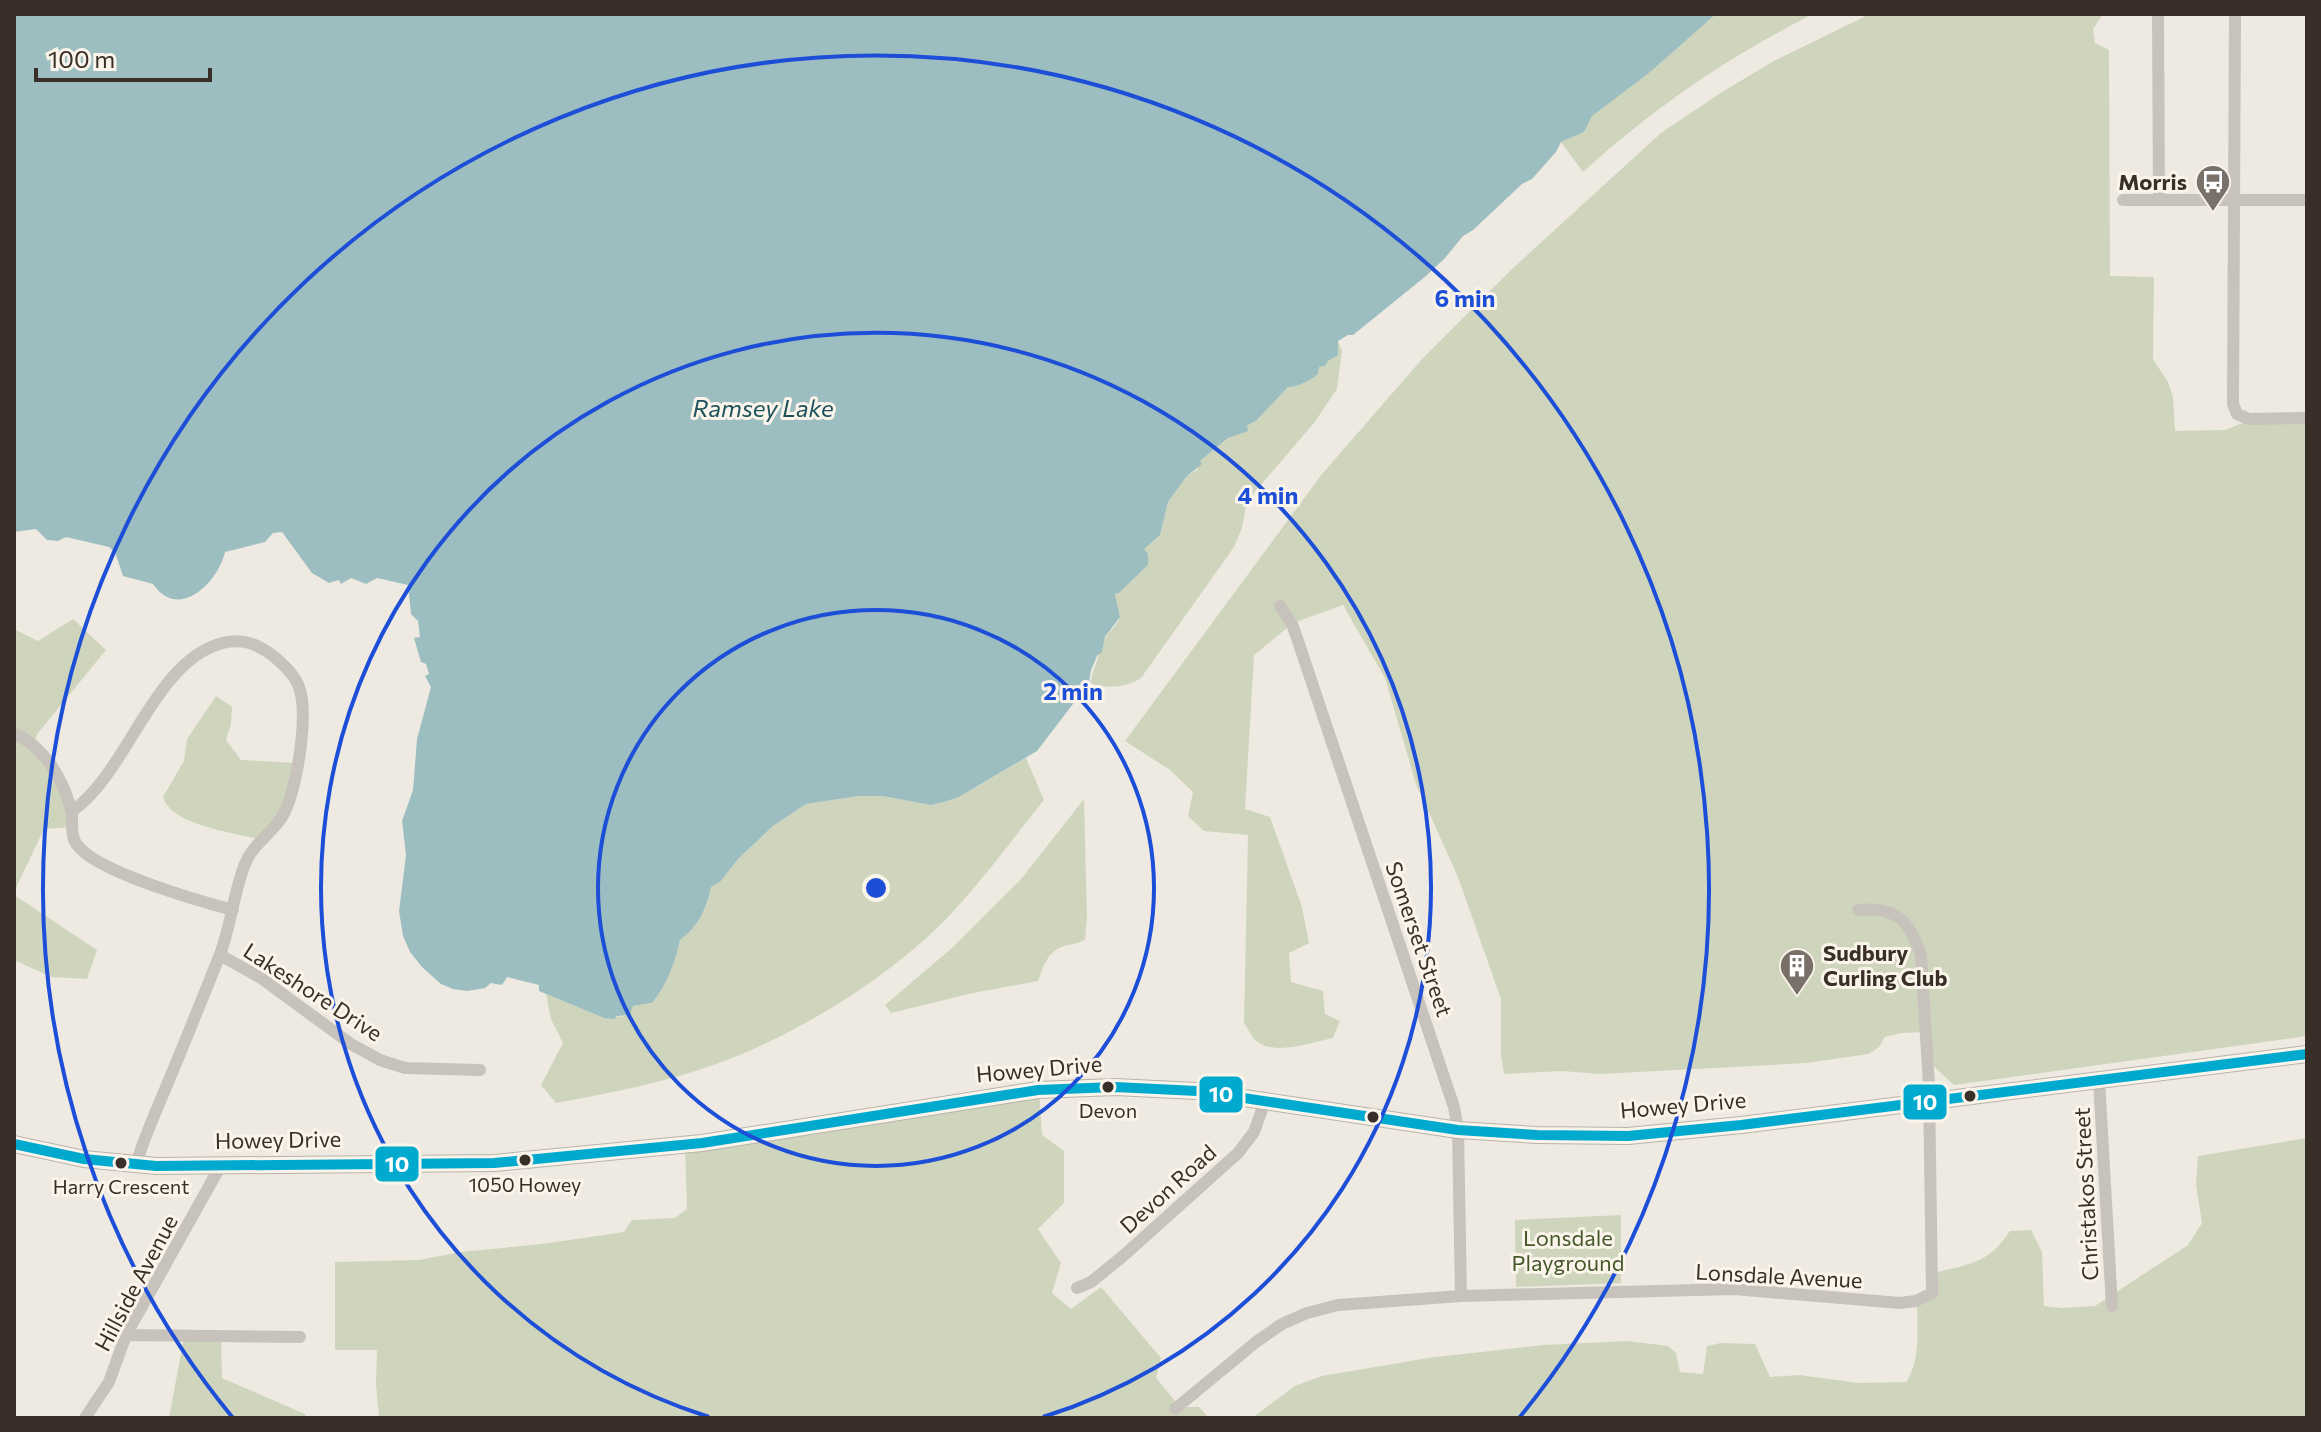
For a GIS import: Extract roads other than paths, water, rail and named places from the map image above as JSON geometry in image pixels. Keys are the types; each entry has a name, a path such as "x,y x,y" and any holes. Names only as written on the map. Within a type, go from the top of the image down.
{"main road":[{"name":"Howey Drive","path":"14,1144 84,1159 136,1165 494,1163 702,1143 1004,1094 1062,1088 1170,1089 1458,1130 1537,1135 1643,1135 2307,1054"}],"street":[{"path":"2158,14 2159,200"},
{"path":"2235,14 2233,404 2237,414 2249,419 2307,418"},
{"path":"2123,200 2307,200"},
{"name":"Somerset Street","path":"1280,606 1292,624 1298,641 1450,1092 1458,1130 1461,1296"},
{"path":"72,811 84,803 172,679 207,648 237,640 251,642 279,660 299,685 302,713 295,784 286,809 274,829 255,847 245,863 220,955 136,1165"},
{"path":"14,733 29,740 46,756 72,811 73,838 82,851 121,873 233,910"},
{"path":"1858,910 1880,908 1894,914 1915,937 1921,955 1929,1102"},
{"name":"Lakeshore Drive","path":"220,955 261,978 351,1044 380,1060 405,1068 480,1070"},
{"name":"Christakos Street","path":"2099,1080 2112,1306"},
{"name":"Devon Road","path":"1077,1288 1091,1282 1122,1257 1238,1153 1254,1132 1265,1101"},
{"name":"Lonsdale Avenue","path":"1175,1409 1282,1324 1338,1305 1461,1296 1734,1289 1900,1303 1916,1301 1932,1293 1929,1102"},
{"name":"Hillside Avenue","path":"85,1418 109,1382 126,1335 221,1165"},
{"path":"126,1335 300,1337"}],"water":[{"name":"Ramsey Lake","path":"14,14 1716,14 1649,73 1592,116 1584,132 1561,142 1532,179 1522,184 1463,236 1426,276 1353,335 1338,341 1338,355 1319,367 1318,374 1304,383 1288,387 1257,420 1247,426 1248,431 1228,438 1200,461 1202,464 1187,476 1168,502 1160,535 1144,549 1148,554 1148,565 1115,594 1120,617 1105,637 1089,683 1037,751 959,797 931,805 882,796 859,796 806,804 773,826 738,859 720,882 711,887 701,917 680,940 670,973 652,1003 633,1006 630,1015 614,1019 604,1018 539,991 539,985 507,977 502,985 491,983 485,988 467,991 453,989 441,984 410,952 403,936 399,911 406,855 402,821 413,790 417,739 431,687 425,676 429,674 426,664 421,662 414,638 420,637 418,621 411,614 408,585 377,578 366,584 351,578 341,584 339,580 329,583 312,573 282,532 273,533 265,542 225,552 221,564 206,585 196,594 174,599 163,595 153,584 123,576 115,552 109,547 66,537 58,541 47,540 36,529 14,532"}],"place":[{"name":"Morris","path":"2213,213"},
{"name":"Sudbury Curling Club","path":"1797,997"},
{"name":"Devon","path":"1108,1087"},
{"name":"1050 Howey","path":"525,1160"},
{"name":"Harry Crescent","path":"121,1163"}],"park label":[{"name":"Lonsdale Playground","path":"1568,1250"}]}
